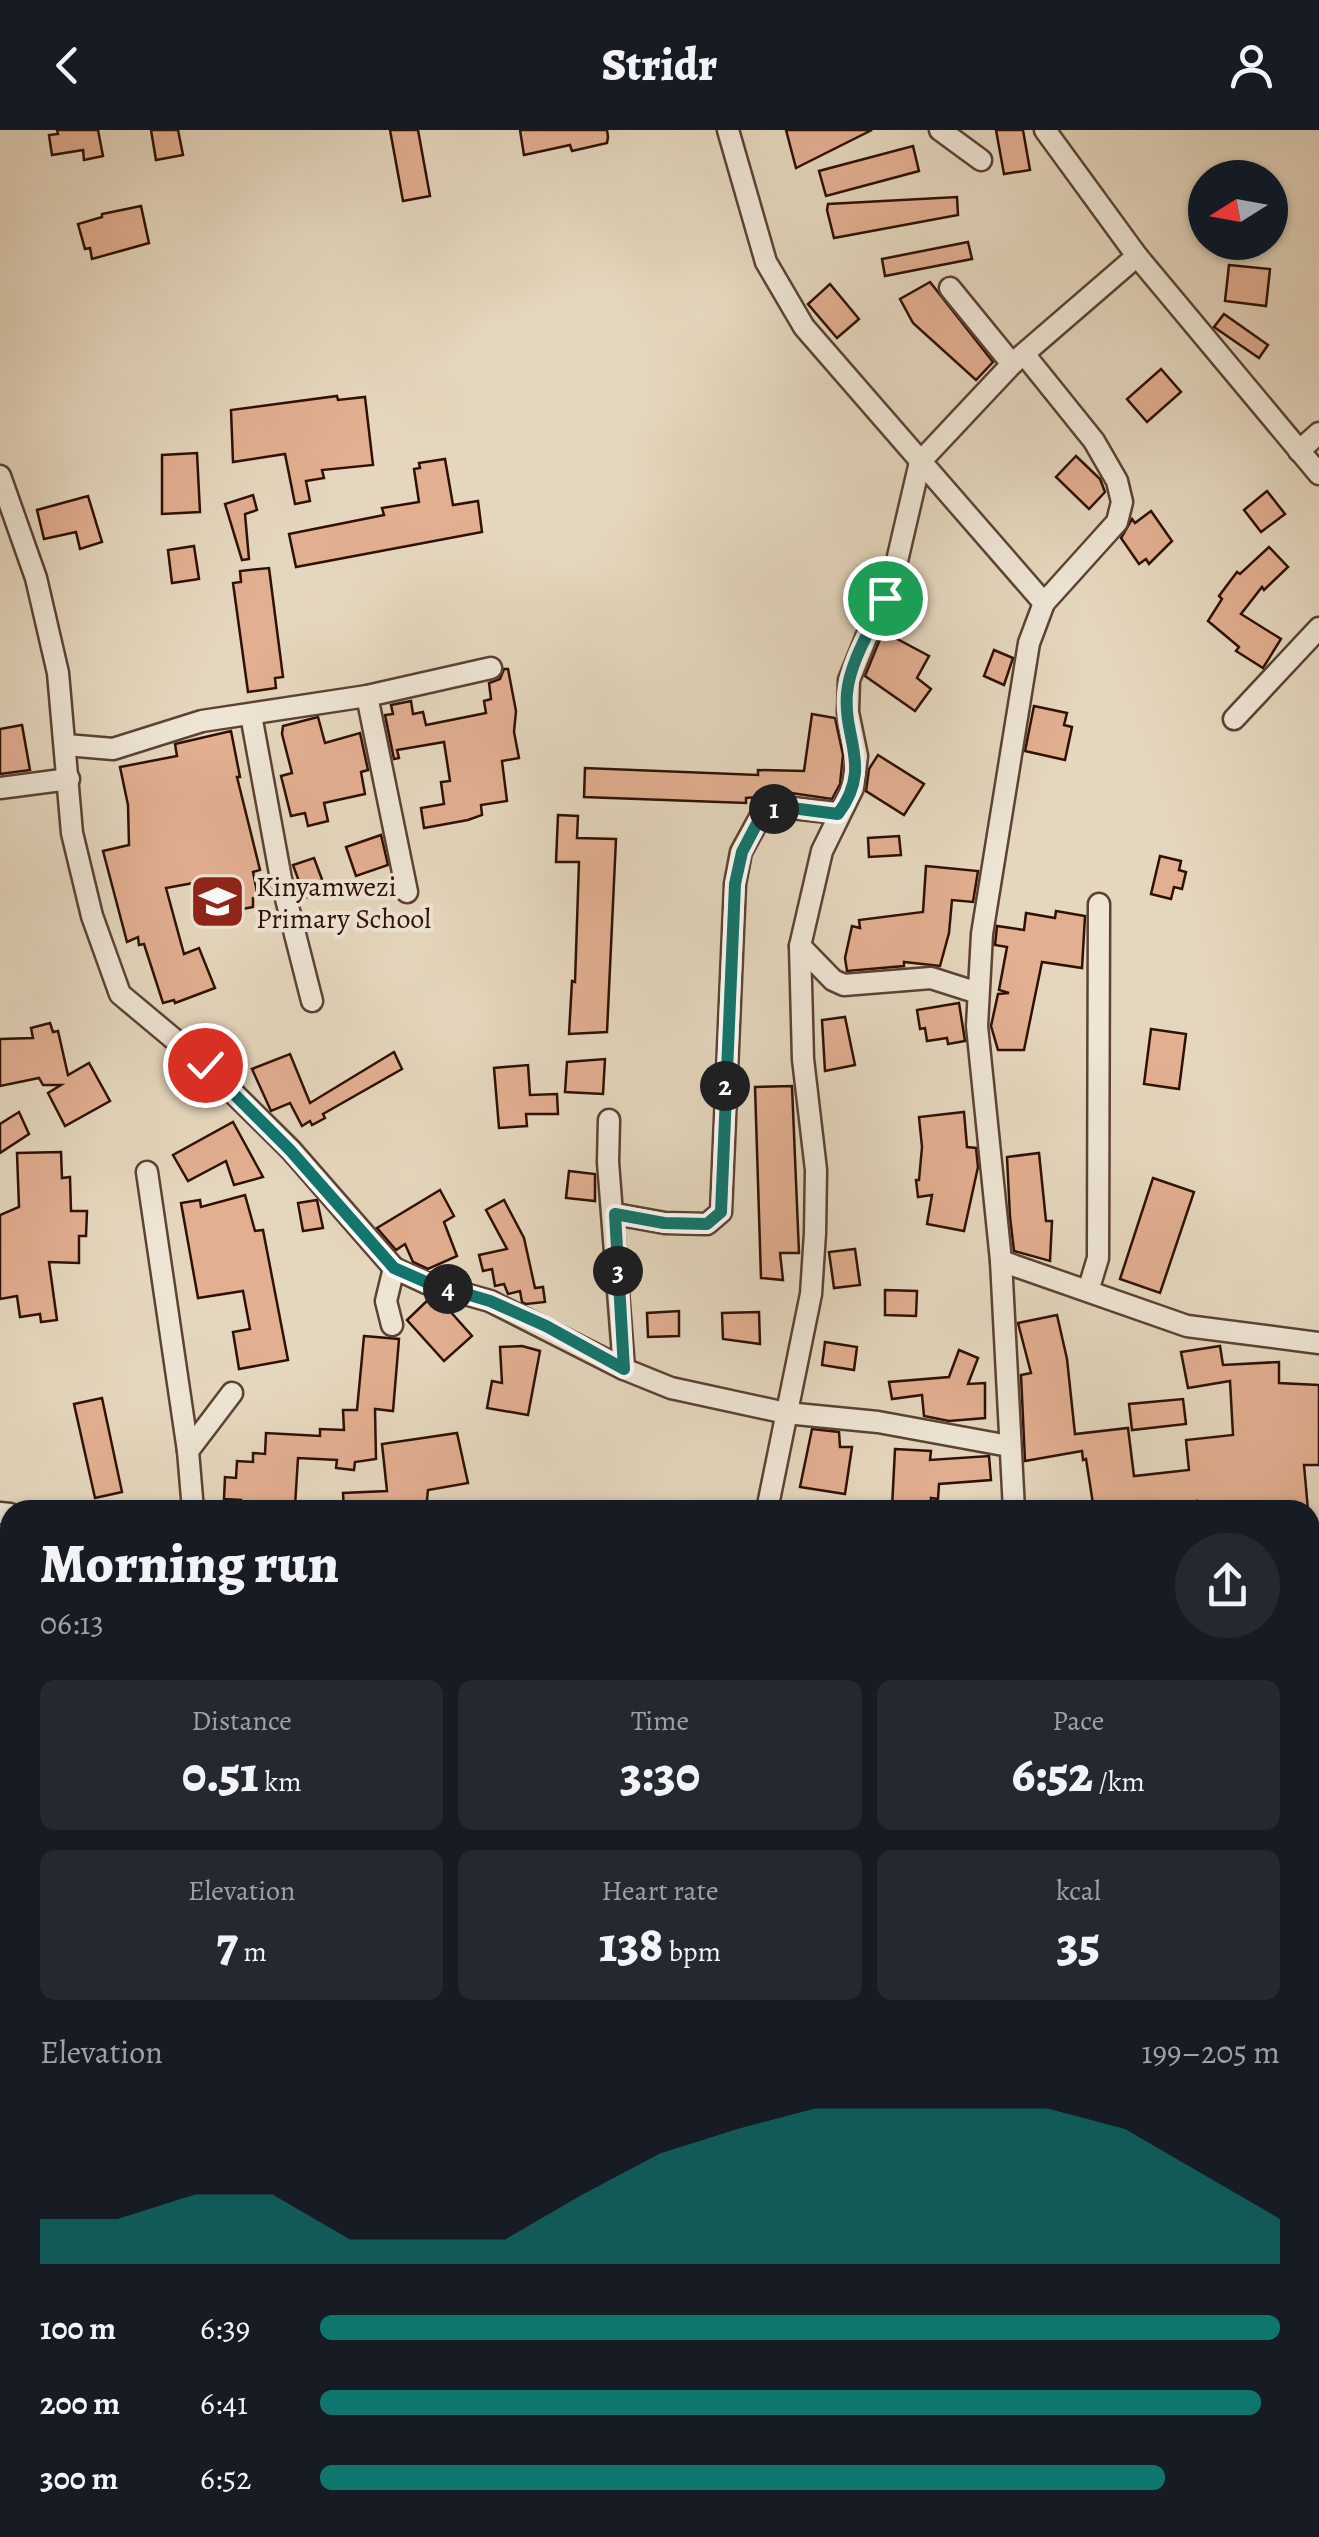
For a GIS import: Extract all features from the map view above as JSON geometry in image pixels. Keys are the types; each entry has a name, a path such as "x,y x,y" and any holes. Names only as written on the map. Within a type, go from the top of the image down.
{"street":[{"path":"728,130 766,262 804,327 1044,602"},
{"path":"940,130 981,160"},
{"path":"1059,135 1137,256 1319,474"},
{"path":"769,1500 811,1294 815,1233 816,1170 803,1059 800,946 811,885 838,814 853,788 856,772 847,696 849,680 897,561 920,462 1018,359 1137,256"},
{"path":"950,288 1094,441 1118,482 1122,502 1117,522 1044,602 1029,643 990,876 978,993 982,1094 1001,1262 1013,1500"},
{"path":"1300,451 1319,433"},
{"path":"0,476 36,578 58,673 72,833 92,916 120,994 205,1065 290,1150 394,1268 490,1301 546,1326 624,1369 671,1388 786,1414 878,1422 1009,1446"},
{"path":"1234,718 1319,628"},
{"path":"66,745 113,749 169,729 367,696 491,668"},
{"path":"367,696 407,892"},
{"path":"251,715 281,879 312,1001"},
{"path":"0,788 69,779"},
{"path":"615,1214 664,1223 707,1224 721,1212 735,884 742,852 764,810 792,808 838,814"},
{"path":"1088,1291 1098,1258 1098,904"},
{"path":"800,946 833,980 844,984 931,978 978,993"},
{"path":"609,1120 608,1162 624,1369"},
{"path":"148,1172 192,1500"},
{"path":"1001,1262 1188,1326 1319,1344"},
{"path":"392,1325 386,1301 394,1268"},
{"path":"188,1452 232,1393"}],"building":[{"path":"57,130 98,130 103,156 84,160 83,150 52,155 49,135 58,134"},
{"path":"151,130 178,130 183,155 156,160"},
{"path":"390,130 418,130 430,196 403,201"},
{"path":"520,130 607,130 608,137 607,143 572,151 570,145 524,155"},
{"path":"786,130 872,130 796,168"},
{"path":"996,130 1023,130 1030,170 1004,174"},
{"path":"913,146 919,171 826,196 819,171"},
{"path":"957,197 958,215 834,238 827,210 828,204"},
{"path":"141,206 149,243 92,259 78,224 102,214"},
{"path":"968,242 972,259 885,276 882,259"},
{"path":"1229,265 1270,269 1266,306 1225,301"},
{"path":"930,282 993,362 976,380 913,323 900,299"},
{"path":"830,284 859,319 837,338 808,304"},
{"path":"1224,314 1268,345 1259,358 1214,327"},
{"path":"1161,369 1181,392 1147,422 1127,399"},
{"path":"337,396 338,400 365,397 373,465 322,470 324,478 306,481 310,501 295,504 285,454 233,462 231,410"},
{"path":"197,453 200,512 162,514 162,455"},
{"path":"1076,456 1100,479 1105,492 1089,509 1056,477"},
{"path":"445,459 453,505 478,501 482,532 296,567 289,534 384,515 382,508 419,502 414,469 420,468 419,463"},
{"path":"1267,491 1285,514 1261,532 1244,510"},
{"path":"253,495 257,510 245,514 249,559 242,560 225,504"},
{"path":"88,496 102,542 80,549 76,532 44,539 37,510"},
{"path":"1151,511 1172,541 1149,564 1146,559 1139,564 1121,538 1132,519 1135,523"},
{"path":"194,546 199,579 172,583 168,550"},
{"path":"1269,547 1288,567 1264,590 1262,587 1241,614 1281,639 1263,668 1236,651 1239,647 1208,621 1222,599 1219,596 1237,572 1240,574"},
{"path":"269,568 283,677 275,678 276,688 248,692 233,583 241,582 240,571"},
{"path":"889,617 895,619 888,634 929,656 917,678 931,689 915,711 865,676"},
{"path":"994,650 1013,658 1004,685 984,676"},
{"path":"504,669 508,669 516,711 514,732 519,758 502,761 507,801 481,805 482,815 468,820 424,828 421,808 444,804 441,782 450,781 444,742 397,750 399,758 394,759 385,715 393,714 391,705 411,701 413,714 423,712 426,725 486,713 484,701 491,699 489,683 500,679"},
{"path":"1034,706 1067,713 1064,725 1072,727 1065,760 1025,751"},
{"path":"812,714 835,718 843,755 840,784 832,799 784,792 746,798 746,803 584,797 585,768 758,775 758,770 804,771"},
{"path":"318,717 325,743 360,733 368,770 361,772 365,794 324,803 328,821 308,826 305,813 291,816 281,776 292,773 282,734 283,726"},
{"path":"22,725 30,770 0,774 0,729"},
{"path":"231,731 237,777 260,870 253,872 258,897 253,898 253,907 206,916 199,882 166,888 184,954 199,948 215,988 175,1003 163,1003 144,944 139,945 138,937 127,942 103,851 129,845 128,805 120,767 177,756 175,744"},
{"path":"878,755 924,784 904,815 866,791 869,769"},
{"path":"558,815 578,816 577,838 616,839 607,1032 569,1034 579,862 556,862"},
{"path":"381,835 388,865 356,876 346,847"},
{"path":"899,836 901,855 869,857 868,838"},
{"path":"1160,856 1181,861 1179,870 1186,872 1182,889 1174,887 1171,899 1151,894"},
{"path":"314,858 326,890 305,898 293,865"},
{"path":"926,866 978,871 973,902 952,900 940,966 904,962 904,966 847,971 845,958 852,926 860,928 859,920 923,912"},
{"path":"1056,911 1085,916 1082,968 1042,962 1024,1050 998,1050 991,1026 998,994 1009,993 999,990 1007,947 995,945 997,926 1024,930 1026,913 1055,918"},
{"path":"959,1003 965,1041 927,1041 917,1010"},
{"path":"845,1017 855,1065 825,1071 822,1020"},
{"path":"50,1023 53,1032 58,1031 68,1075 89,1063 110,1101 65,1126 48,1093 61,1085 43,1085 39,1078 0,1086 0,1039 33,1038 31,1028"},
{"path":"1151,1029 1186,1034 1179,1089 1144,1084"},
{"path":"394,1052 402,1069 323,1114 325,1118 312,1125 310,1121 302,1126 290,1103 271,1111 252,1069 290,1054 310,1103"},
{"path":"605,1059 603,1094 565,1092 567,1062"},
{"path":"528,1065 530,1095 557,1094 558,1114 526,1114 527,1126 499,1128 494,1068"},
{"path":"792,1086 799,1253 780,1253 783,1280 761,1278 755,1087"},
{"path":"19,1112 29,1134 0,1153 0,1124"},
{"path":"964,1112 967,1147 976,1148 978,1167 964,1231 927,1224 932,1195 918,1197 916,1180 922,1147 919,1117"},
{"path":"233,1122 263,1177 234,1185 226,1161 188,1181 173,1155"},
{"path":"61,1152 62,1178 70,1177 71,1211 87,1211 86,1236 79,1236 79,1263 49,1262 57,1320 41,1322 40,1314 20,1317 17,1296 0,1299 0,1215 19,1207 17,1153"},
{"path":"1039,1153 1046,1221 1052,1221 1050,1261 1014,1251 1010,1217 1007,1157"},
{"path":"569,1171 595,1174 595,1201 566,1198"},
{"path":"1153,1178 1194,1192 1160,1293 1120,1279"},
{"path":"440,1190 454,1216 444,1222 457,1256 428,1269 413,1262 405,1244 396,1250 377,1228"},
{"path":"245,1195 255,1231 263,1230 288,1360 239,1369 233,1332 250,1329 243,1291 198,1298 181,1203 200,1200 201,1207"},
{"path":"317,1200 323,1228 303,1231 298,1203"},
{"path":"504,1200 524,1238 535,1288 543,1287 545,1302 522,1302 520,1291 508,1294 504,1284 495,1286 492,1269 483,1271 479,1255 507,1249 486,1210"},
{"path":"855,1249 860,1285 834,1288 829,1252"},
{"path":"885,1290 917,1291 916,1316 885,1315"},
{"path":"430,1298 441,1301 472,1336 444,1361 407,1320"},
{"path":"679,1311 679,1336 648,1337 647,1313"},
{"path":"759,1312 760,1344 723,1339 722,1313"},
{"path":"1057,1315 1067,1359 1075,1434 1128,1428 1134,1476 1189,1470 1186,1440 1233,1435 1230,1381 1188,1388 1181,1352 1220,1346 1223,1365 1279,1362 1279,1383 1319,1385 1319,1465 1304,1465 1307,1500 1092,1500 1082,1451 1025,1461 1021,1375 1031,1373 1018,1323"},
{"path":"364,1336 399,1339 393,1411 375,1409 376,1459 355,1462 354,1470 336,1468 337,1460 298,1458 295,1500 224,1499 225,1477 236,1478 237,1461 253,1462 253,1453 265,1454 266,1433 320,1436 320,1429 344,1430 343,1410 357,1410"},
{"path":"825,1342 857,1347 854,1370 822,1365"},
{"path":"522,1346 540,1351 528,1415 487,1408 492,1381 502,1383 500,1347"},
{"path":"959,1350 978,1358 968,1384 985,1383 985,1418 949,1421 924,1416 922,1395 892,1399 889,1382 949,1377"},
{"path":"102,1398 122,1492 95,1498 74,1404"},
{"path":"1183,1399 1186,1424 1132,1430 1129,1404"},
{"path":"812,1429 839,1432 840,1447 852,1447 845,1494 800,1487"},
{"path":"457,1433 468,1483 428,1490 427,1500 343,1500 343,1493 387,1491 382,1444"},
{"path":"895,1449 931,1451 930,1460 989,1456 991,1480 939,1484 938,1499 892,1500"}],"place":[{"name":"Kinyamwezi Primary School","path":"217,902"}],"route":[{"path":"205,1065 290,1150 394,1268 490,1301 546,1326 624,1369 615,1214 664,1223 707,1224 721,1212 735,884 742,852 764,810 792,808 838,814 846,802 853,788 857,756 848,712 849,680 885,598"}]}
